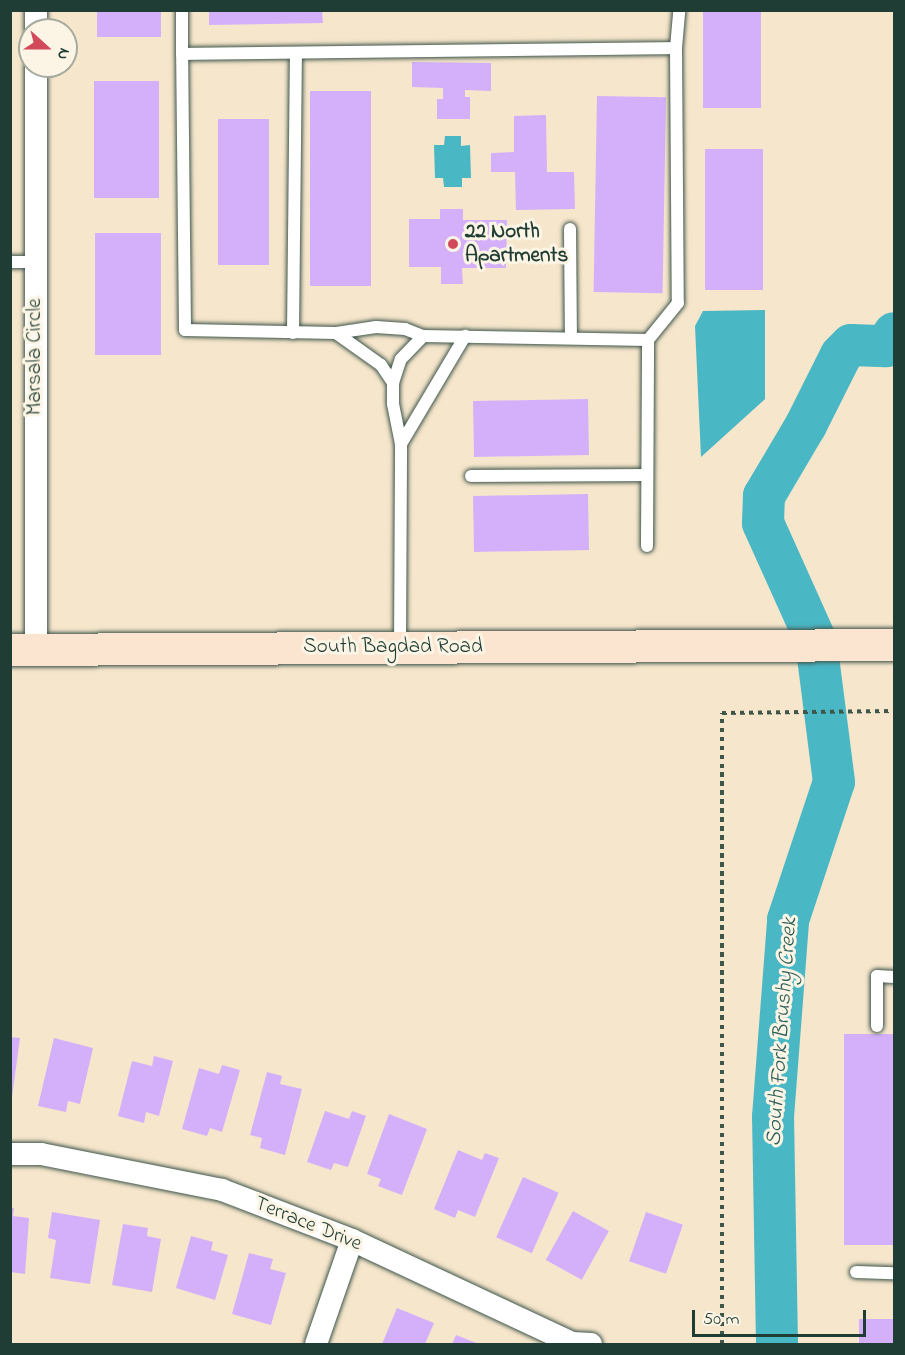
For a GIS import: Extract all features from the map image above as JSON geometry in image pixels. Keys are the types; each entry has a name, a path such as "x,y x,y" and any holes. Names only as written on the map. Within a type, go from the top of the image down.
{"main road":[{"name":"South Bagdad Road","path":"23,650 886,645"}],"street":[{"name":"Marsala Circle","path":"23,650 36,262 36,78"},
{"name":"Terrace Drive","path":"10,1154 41,1154 222,1190 352,1240 562,1339 572,1343 591,1344"},
{"path":"316,1344 352,1240"}],"lane":[{"path":"182,10 185,330 336,333 376,327 405,329 423,336 648,340"},
{"path":"647,546 648,340 678,303 676,48 679,10"},
{"path":"182,54 676,48"},
{"path":"293,333 296,53"},
{"path":"570,229 571,338"},
{"path":"10,262 36,262"},
{"path":"336,333 381,365 393,383"},
{"path":"400,647 401,444 393,404 393,383 401,359 423,336"},
{"path":"401,444 465,336"},
{"path":"471,476 647,475"},
{"path":"877,1026 877,976 894,977"},
{"path":"856,1272 894,1273"}],"path":[{"path":"722,1344 722,713 894,711"}],"water":[{"path":"445,136 461,136 461,146 470,145 471,178 462,178 462,187 444,187 443,178 435,178 434,145 444,145"},
{"path":"765,310 765,399 701,457 695,326 703,311"}],"building":[{"path":"97,10 161,10 161,37 97,37"},
{"path":"209,10 322,10 323,23 209,25"},
{"path":"703,10 761,10 761,108 703,108"},
{"path":"412,62 491,63 491,91 465,90 465,97 470,97 470,119 437,119 437,99 443,99 443,88 412,87"},
{"path":"94,81 159,81 159,198 94,198"},
{"path":"310,91 371,91 371,286 310,286"},
{"path":"597,96 666,97 663,293 594,292"},
{"path":"546,115 547,172 574,172 575,209 516,210 515,172 491,172 491,153 514,152 514,116"},
{"path":"218,119 269,119 269,265 218,265"},
{"path":"705,149 763,149 763,290 705,290"},
{"path":"440,209 463,209 463,220 507,220 506,268 462,268 463,284 441,284 441,267 409,267 409,219 440,219"},
{"path":"95,233 161,233 161,355 95,355"},
{"path":"588,399 589,455 474,457 473,401"},
{"path":"588,494 589,550 474,552 473,496"},
{"path":"844,1034 894,1034 894,1245 844,1245"},
{"path":"10,1037 20,1038 12,1097 10,1097"},
{"path":"54,1038 93,1048 80,1104 68,1101 66,1112 38,1106"},
{"path":"154,1056 173,1061 159,1116 146,1112 144,1123 118,1116 132,1061 152,1066"},
{"path":"222,1065 240,1070 222,1132 210,1128 207,1136 182,1129 199,1068 219,1074"},
{"path":"267,1072 282,1076 280,1084 302,1089 285,1155 260,1148 262,1138 250,1135"},
{"path":"325,1111 349,1119 352,1111 366,1116 348,1167 334,1163 331,1170 307,1162"},
{"path":"389,1114 427,1129 402,1195 378,1186 381,1179 367,1174"},
{"path":"458,1150 482,1160 485,1153 499,1158 475,1217 458,1210 455,1218 434,1209"},
{"path":"523,1177 559,1193 532,1253 496,1237"},
{"path":"10,1208 14,1208 13,1216 29,1218 25,1274 10,1272"},
{"path":"573,1211 609,1231 582,1280 546,1260"},
{"path":"52,1212 100,1220 90,1284 50,1278 56,1240 48,1238"},
{"path":"646,1212 683,1225 666,1274 629,1261"},
{"path":"123,1224 148,1228 147,1236 161,1239 152,1292 112,1285"},
{"path":"191,1236 213,1242 211,1250 228,1255 215,1300 176,1288"},
{"path":"249,1253 273,1259 270,1269 286,1273 271,1325 232,1314"},
{"path":"397,1308 434,1323 425,1344 382,1344"},
{"path":"859,1319 894,1319 894,1344 859,1344"},
{"path":"456,1335 479,1344 452,1344"}],"waterway":[{"name":"South Fork Brushy Creek","path":"777,1344 773,1117 788,920 834,782 816,641 763,523 764,496 806,425 841,355 851,345 886,346 894,333"}],"place":[{"name":"22 North Apartments","path":"453,244"}]}
